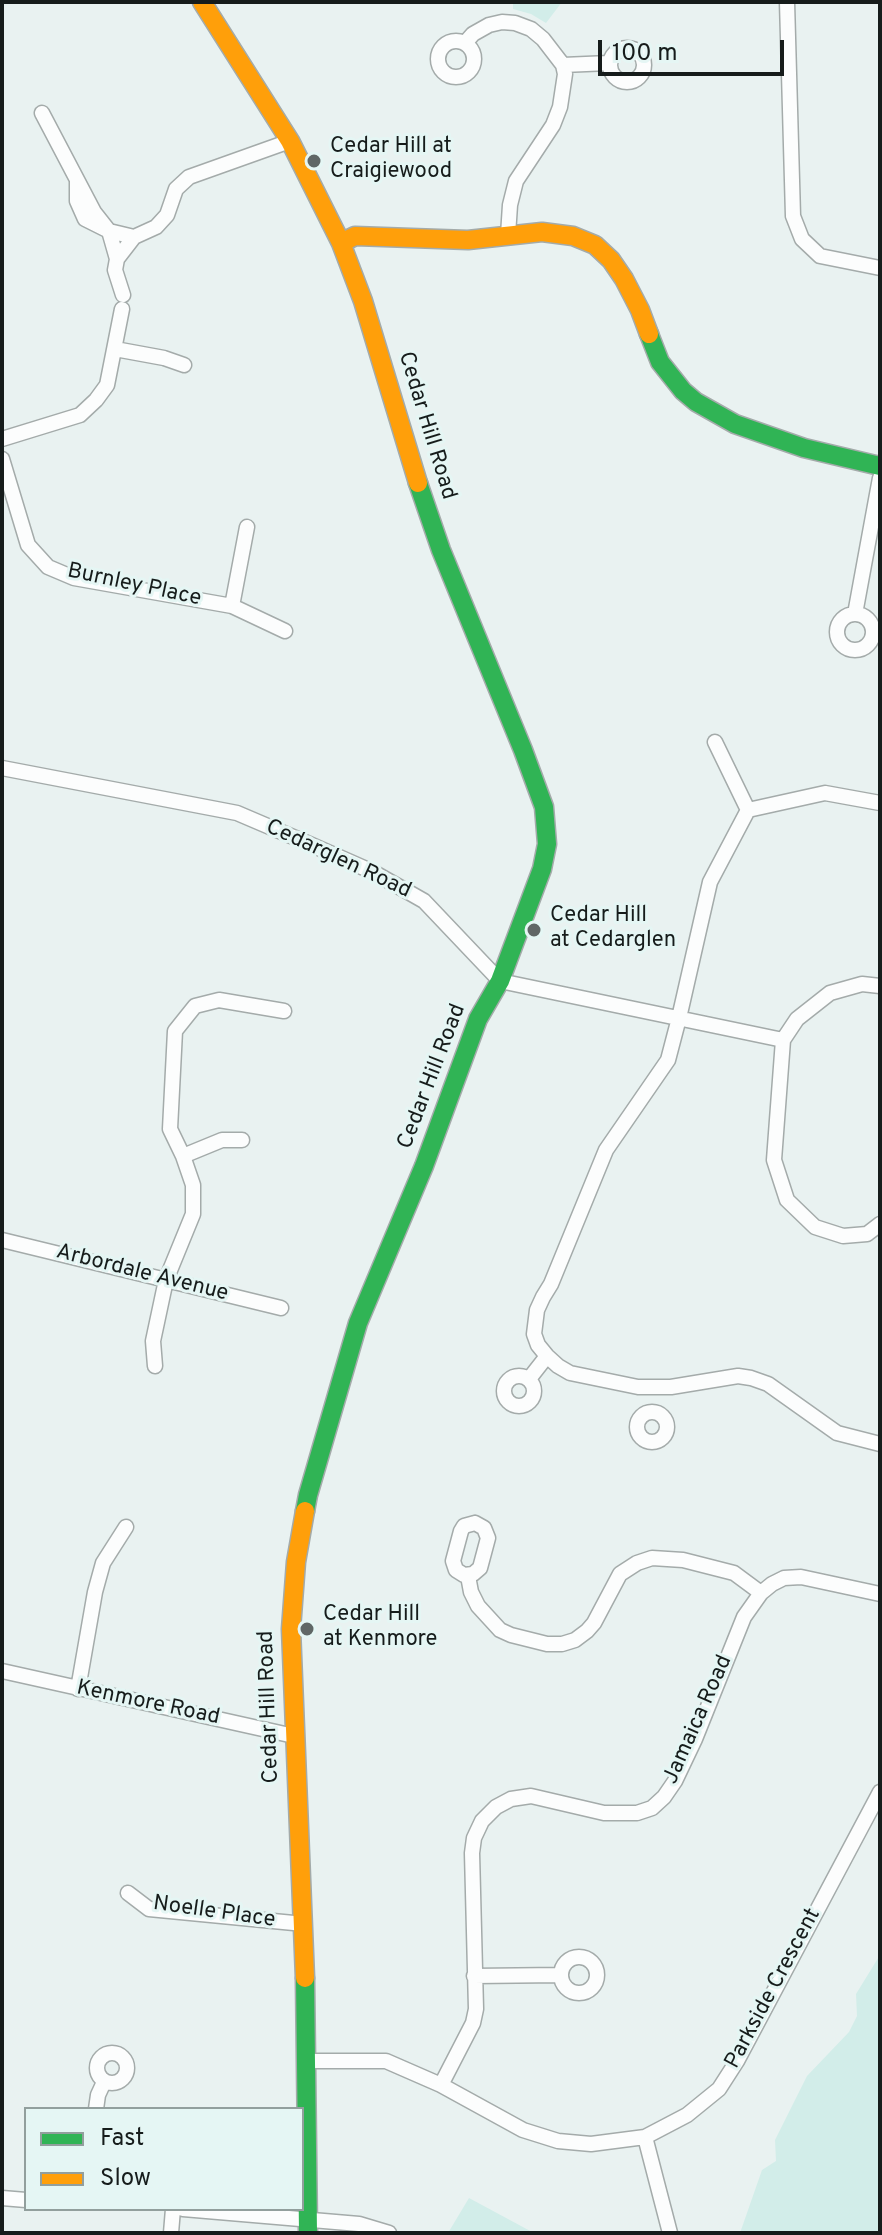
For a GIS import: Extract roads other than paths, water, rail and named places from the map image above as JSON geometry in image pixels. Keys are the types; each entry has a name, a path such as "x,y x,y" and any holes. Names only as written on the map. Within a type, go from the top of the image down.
{"street":[{"name":"Cedar Hill Road","path":"202,2 290,141 341,243 363,301 411,464 441,550 544,807 547,835 542,869 500,981 478,1019 424,1166 358,1323 308,1495 296,1562 291,1629 304,1924 308,2227"},
{"path":"787,2 793,216 802,239 820,256 880,268"},
{"path":"465,43 489,25 515,23 531,29 543,39 563,65 565,74 560,107 553,125 516,181 510,205 508,235"},
{"path":"563,65 609,63"},
{"path":"2,439 80,415 96,400 107,385 123,302 115,270 117,259 109,231 94,212 42,113"},
{"path":"117,259 134,237 156,227 167,215 176,189 189,177 290,141"},
{"path":"109,231 134,237"},
{"path":"341,243 355,236 468,240 542,232 573,236 595,245 611,260 640,310 660,362 696,402 749,429 804,448 880,466"},
{"path":"115,349 184,365"},
{"name":"Burnley Place","path":"2,459 28,545 48,567 74,578 232,606 285,631"},
{"path":"855,614 880,478"},
{"path":"232,606 247,527"},
{"path":"715,742 748,810"},
{"name":"Cedarglen Road","path":"2,768 237,813 305,842 373,872 424,901 500,981"},
{"path":"880,803 825,793 748,810 710,882 668,1060 606,1150 551,1284 537,1310 534,1334 547,1356 570,1373 638,1387 671,1387 738,1376 751,1378 768,1384 837,1433 880,1444"},
{"path":"500,981 783,1040"},
{"path":"880,986 862,984 830,993 797,1019 783,1040 774,1160 787,1200 815,1227 843,1236 867,1234 880,1224"},
{"path":"155,1366 153,1341 166,1280 193,1214 193,1185 170,1129 175,1031 195,1006 219,1000 284,1011"},
{"path":"183,1156 222,1140 242,1140"},
{"name":"Arbordale Avenue","path":"2,1240 281,1308"},
{"path":"529,1379 547,1356"},
{"path":"653,1387 654,1412"},
{"path":"78,1689 103,1563 126,1527"},
{"path":"468,1576 478,1606 500,1630 547,1644 575,1640 587,1631 620,1574 652,1558 683,1560 734,1573 761,1593 784,1578 801,1577 880,1594"},
{"name":"Jamaica Road","path":"441,2085 473,2023 476,2009 472,1853 474,1838 482,1821 496,1807 511,1799 531,1796 604,1813 637,1813 652,1808 675,1781 744,1617 761,1593"},
{"name":"Kenmore Road","path":"2,1671 294,1736"},
{"name":"Parkside Crescent","path":"306,2061 386,2061 441,2085 523,2130 558,2141 591,2144 645,2137 687,2115 719,2089 737,2061 880,1792"},
{"name":"Noelle Place","path":"128,1893 149,1909 304,1924"},
{"path":"474,1976 560,1975"},
{"path":"96,2107 104,2082"},
{"path":"645,2137 670,2233"},
{"path":"2,2198 24,2200"},
{"path":"171,2233 173,2211"},
{"path":"197,2211 308,2227 359,2224 389,2233"}],"place":[{"name":"Cedar Hill at Craigiewood","path":"314,161"},
{"name":"Cedar Hill at Cedarglen","path":"534,930"},
{"name":"Cedar Hill at Kenmore","path":"307,1629"}]}
